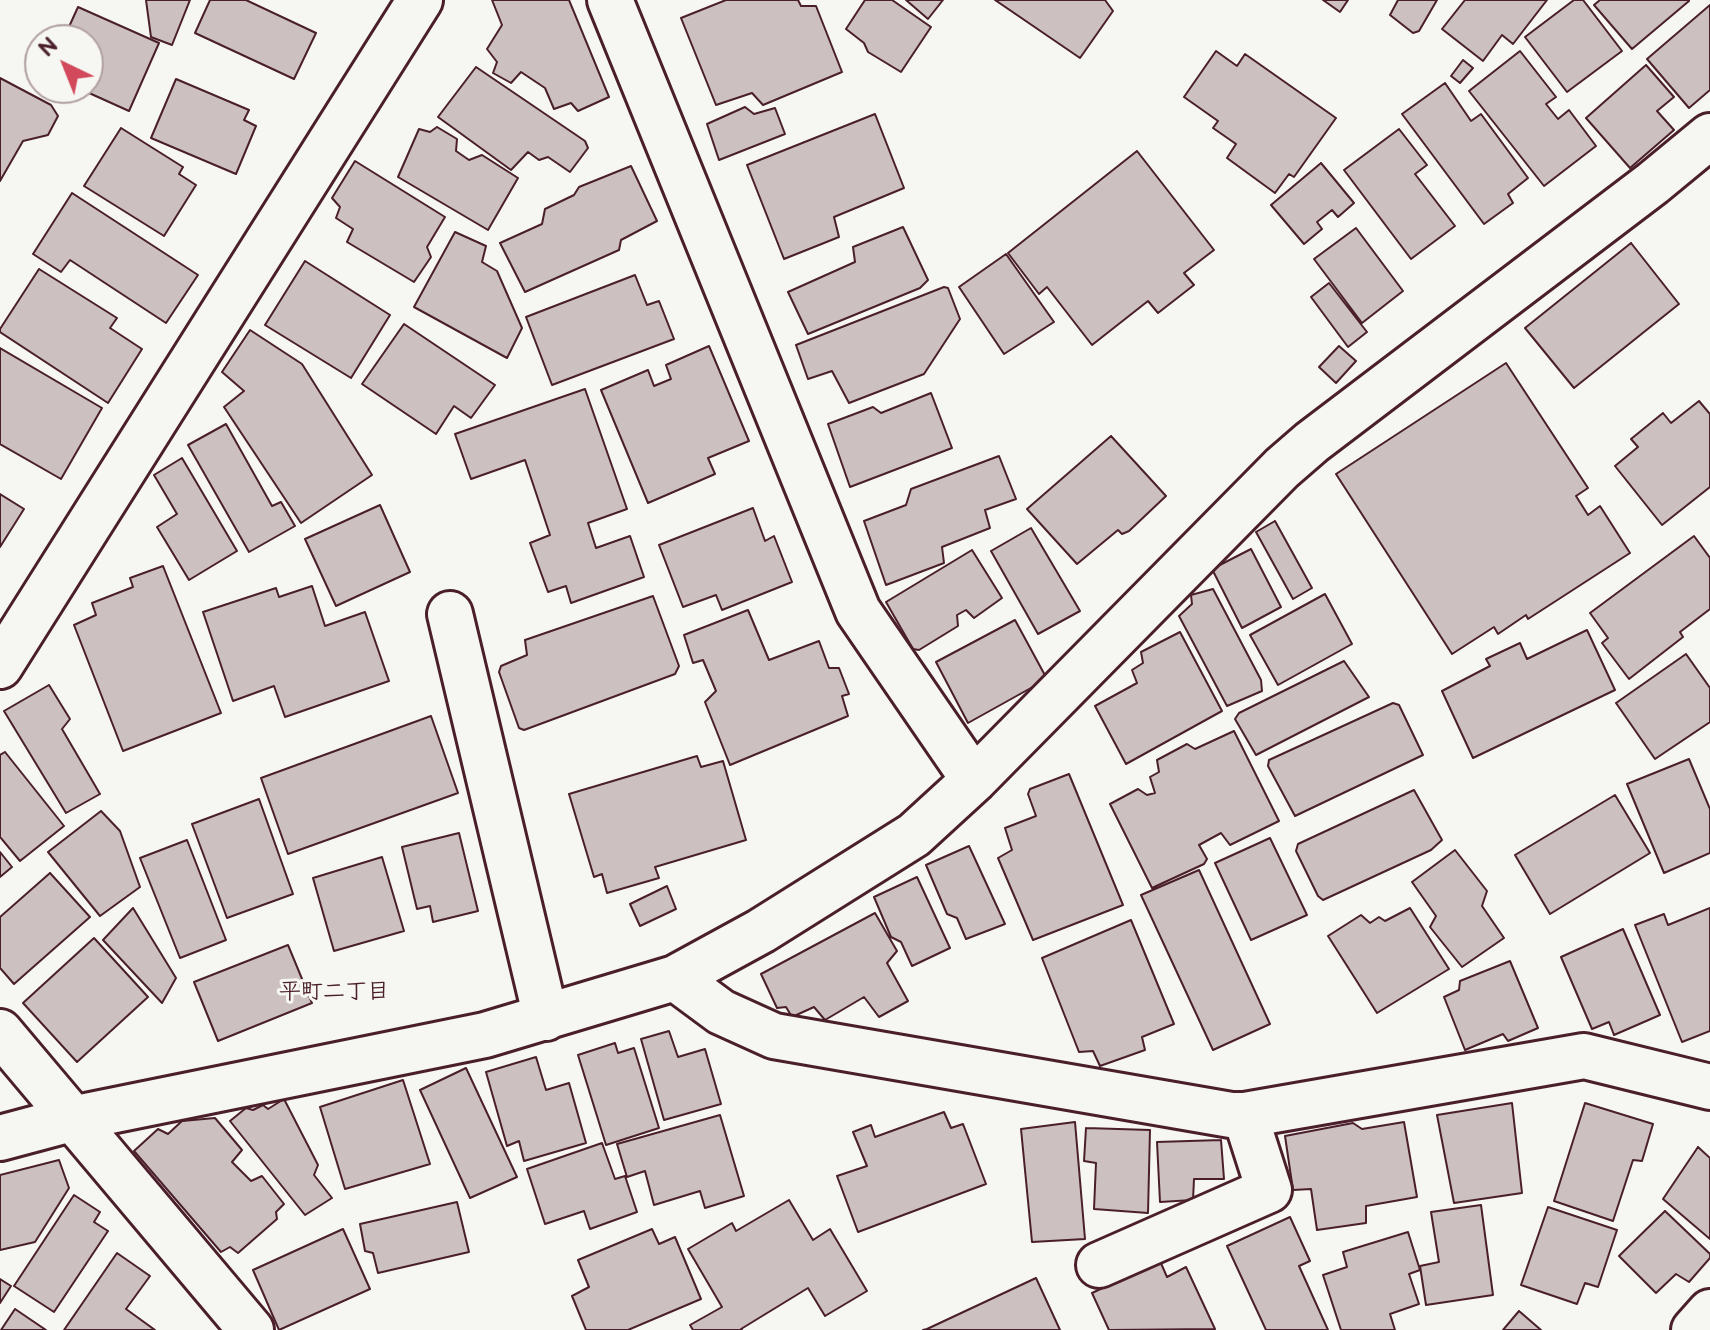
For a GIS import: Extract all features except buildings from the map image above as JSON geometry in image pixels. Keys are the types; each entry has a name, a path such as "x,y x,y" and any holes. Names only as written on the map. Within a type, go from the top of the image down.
{"street":[{"path":"0,666 420,0"},
{"path":"610,0 858,611 974,780"},
{"path":"0,1138 71,1119 485,1035 675,978 761,931 914,835 974,780 1282,468 1710,136"},
{"path":"450,614 546,1018"},
{"path":"675,978 721,1012 774,1036 1231,1115 1584,1056 1710,1087"},
{"path":"0,1032 251,1330"},
{"path":"1099,1265 1269,1190 1245,1115"},
{"path":"1694,1330 1710,1312"}],"district":[{"name":"平町二丁目","path":"334,992"}]}
